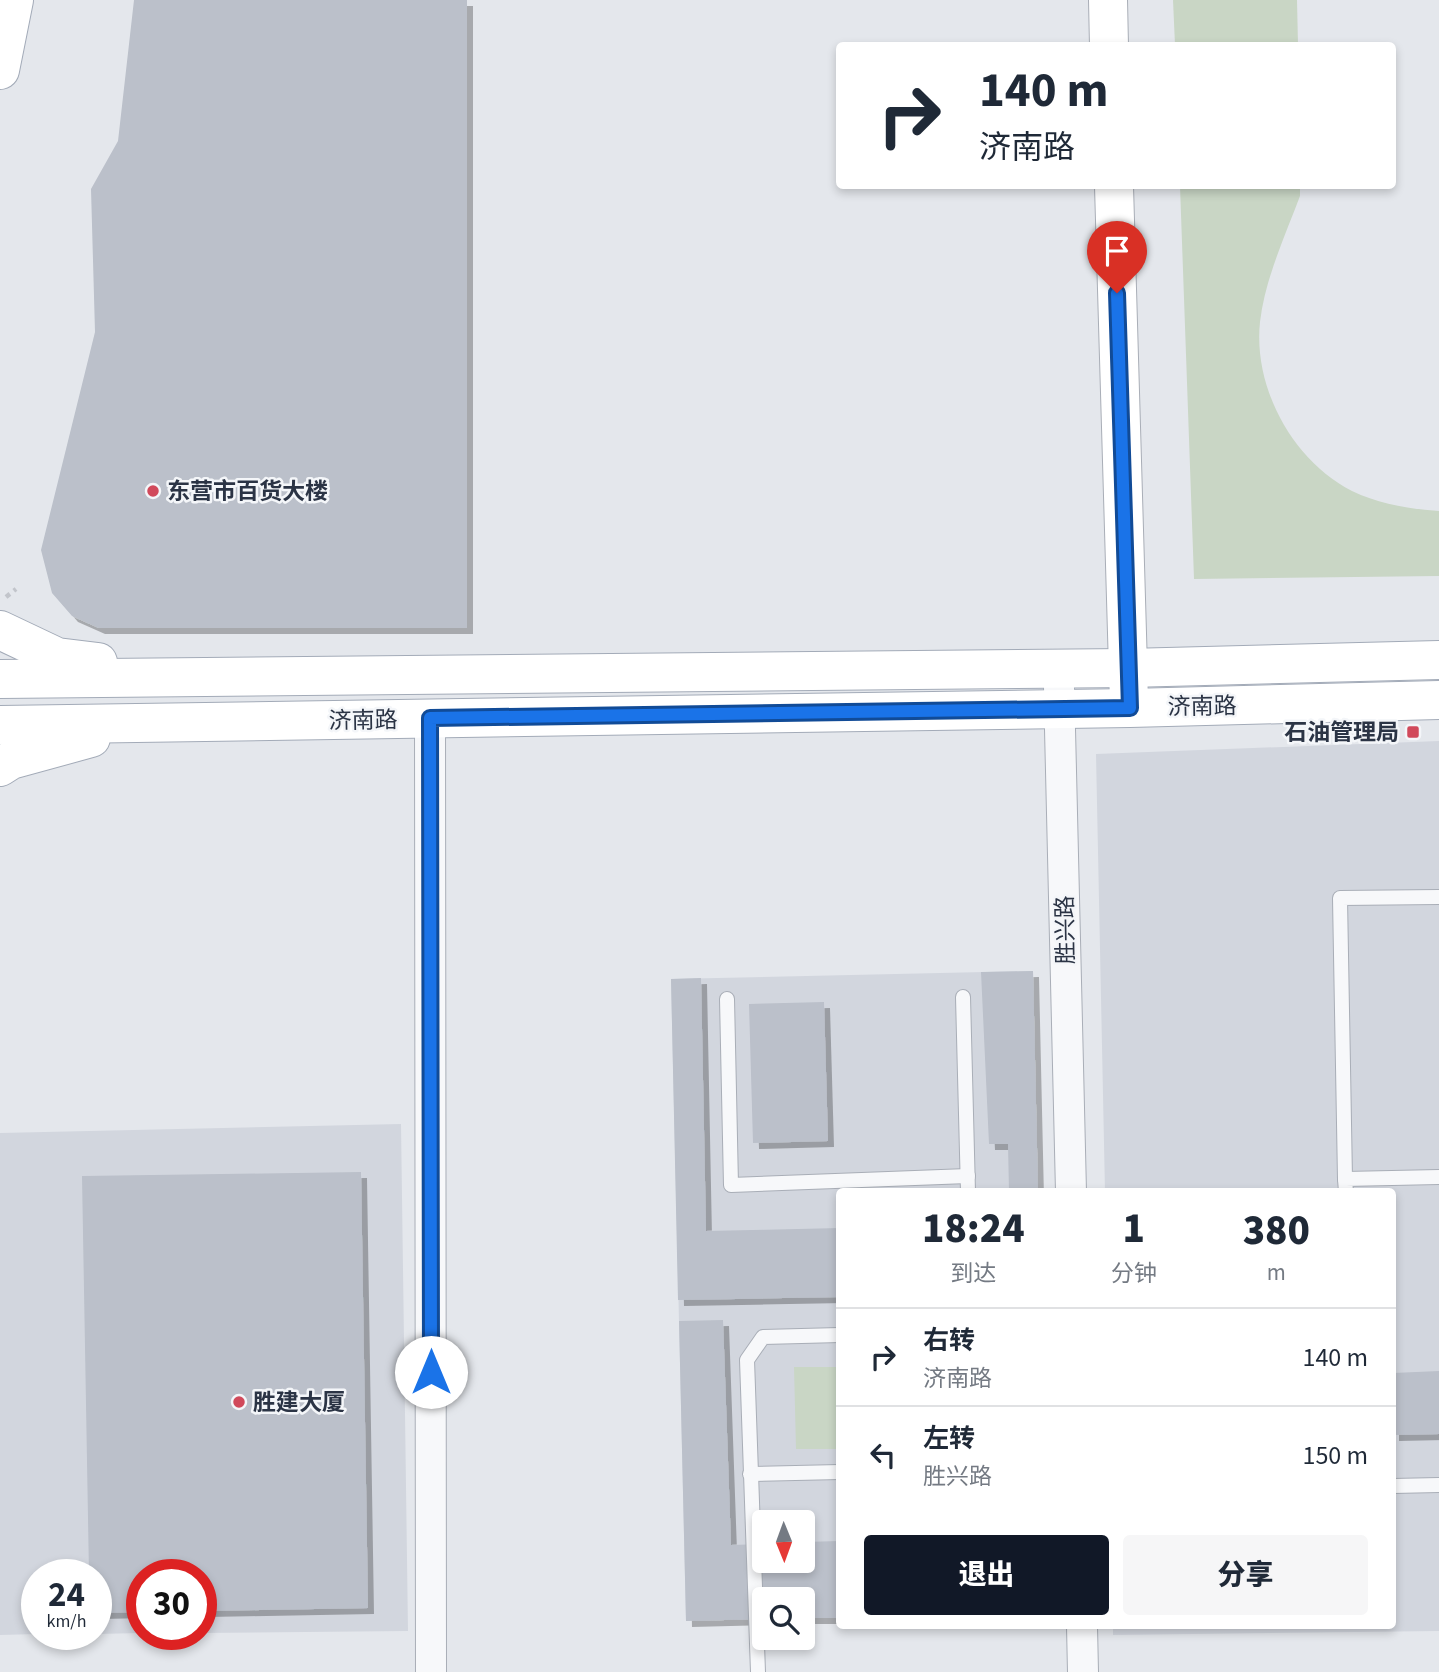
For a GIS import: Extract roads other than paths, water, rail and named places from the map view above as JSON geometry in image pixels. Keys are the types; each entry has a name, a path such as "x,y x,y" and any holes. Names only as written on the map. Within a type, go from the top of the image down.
{"main road":[{"path":"0,70 14,0"},
{"path":"1108,0 1109,42"},
{"path":"1114,189 1130,708"},
{"path":"0,630 57,657 232,677"},
{"name":"济南路","path":"0,679 1058,669 1439,660"},
{"name":"济南路","path":"0,725 1130,708 1439,700"},
{"path":"0,767 11,760 146,723"}],"street":[{"name":"胜兴路","path":"1058,669 1072,1188"},
{"path":"430,718 431,1672"},
{"path":"1082,1629 1083,1672"}],"lane":[{"path":"1439,897 1340,898 1346,1185 1439,1177"},
{"path":"963,997 968,1188"},
{"path":"727,999 731,1185 968,1176"},
{"path":"758,1672 747,1360 763,1337 836,1335"},
{"path":"750,1474 836,1472"},
{"path":"1396,1486 1439,1485"}],"place":[{"name":"东营市百货大楼","path":"153,491"},
{"name":"石油管理局","path":"1413,732"},
{"name":"胜建大厦","path":"239,1402"}]}
